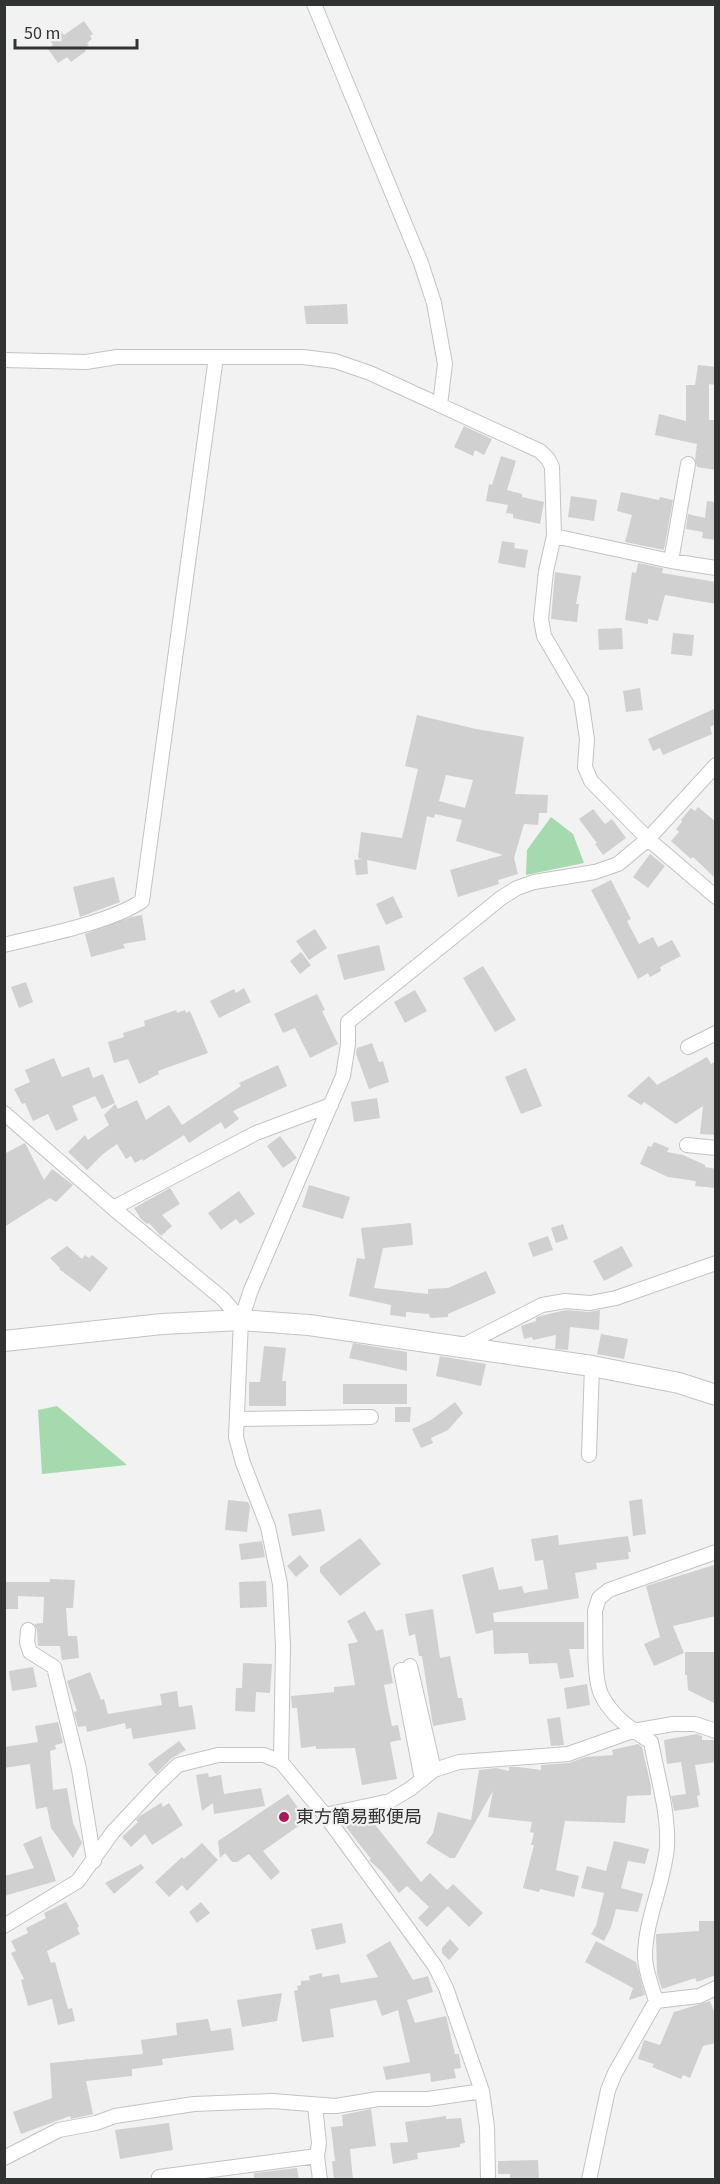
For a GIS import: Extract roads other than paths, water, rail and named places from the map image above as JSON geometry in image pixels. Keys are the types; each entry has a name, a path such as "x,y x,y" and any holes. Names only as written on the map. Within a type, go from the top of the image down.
{"street":[{"path":"314,4 421,263 434,303 445,364 440,405"},
{"path":"4,360 86,362 117,357 303,357 335,361 370,374 540,451 552,467 554,536 541,606 544,636 581,699 587,739 585,767 591,781 648,839 714,894"},
{"path":"4,945 129,910 142,901 216,357"},
{"path":"671,561 688,464"},
{"path":"554,536 671,561 716,568"},
{"path":"281,1762 283,1646 280,1584 268,1527 243,1463 236,1437 241,1320 251,1290 343,1076 348,1044 348,1022 501,898 517,888 534,882 595,872 618,864 648,839 716,765"},
{"path":"688,1047 716,1033"},
{"path":"113,1208 256,1133 331,1105"},
{"path":"4,1113 113,1208 223,1299 241,1320"},
{"path":"687,1145 716,1148"},
{"path":"460,1347 542,1305 565,1301 590,1303 616,1298 716,1263"},
{"path":"4,1341 162,1324 241,1320 309,1325 592,1366 679,1383 716,1395"},
{"path":"589,1455 592,1366"},
{"path":"237,1419 371,1417"},
{"path":"589,2180 608,2090 615,2073 656,2001 645,1958 646,1942 665,1863 666,1825 651,1742 633,1731 616,1715 600,1692 595,1611 599,1598 609,1590 716,1552"},
{"path":"28,1630 27,1642 30,1652 54,1667 79,1769 94,1861"},
{"path":"422,1780 405,1668 434,1770"},
{"path":"325,1815 390,1801 434,1770 459,1762 568,1754 633,1731 673,1724 695,1724 716,1731"},
{"path":"4,1926 78,1881 112,1833 178,1765 218,1755 264,1755 281,1762 325,1815 435,1966 446,1988 482,2091 487,2127 488,2180"},
{"path":"656,2001 699,1996 716,1988"},
{"path":"4,2158 59,2130 96,2123 115,2116 194,2104 272,2101 336,2106 378,2099 428,2099 482,2091"},
{"path":"315,2106 320,2180"},
{"path":"159,2177 317,2156"}],"place":[{"name":"東方簡易郵便局","path":"284,1817"}]}
